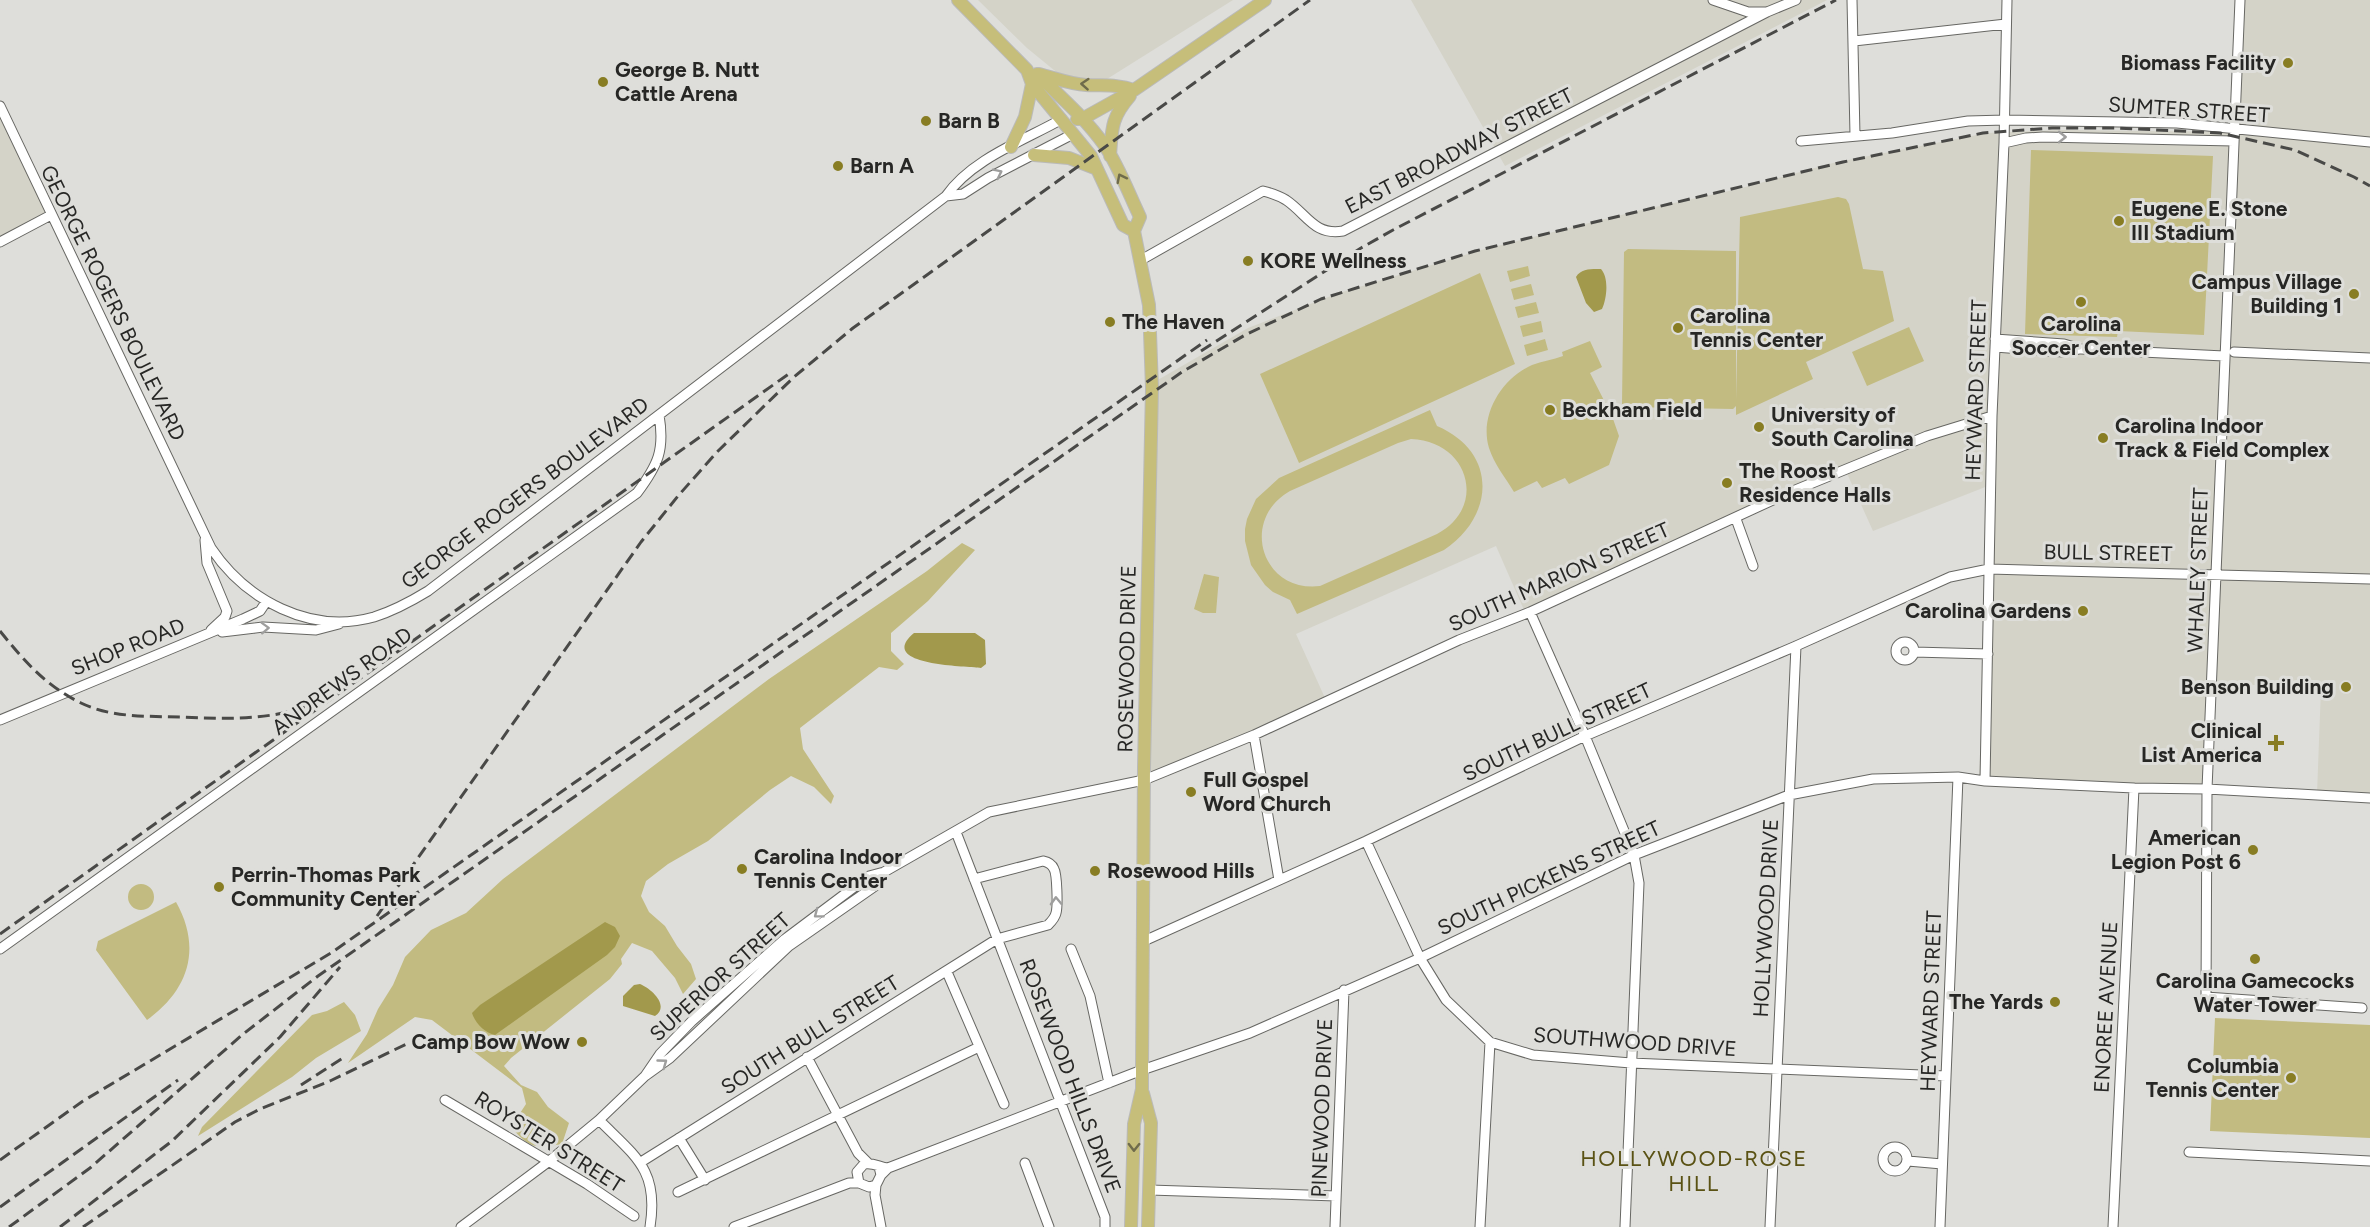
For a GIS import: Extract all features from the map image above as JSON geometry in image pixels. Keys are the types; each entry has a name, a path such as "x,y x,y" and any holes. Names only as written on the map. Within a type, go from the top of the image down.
{"main road":[{"name":"ROSEWOOD DRIVE","path":"958,0 1032,76 1082,119 1105,146 1140,218 1134,231 1149,305 1152,388 1144,780 1142,1089 1134,1124 1131,1227"},
{"path":"1062,119 1082,119 1134,90 1265,0"},
{"name":"ROSEWOOD DRIVE","path":"1032,76 1090,156 1123,225 1134,231"},
{"path":"1011,147 1025,117 1032,76 1087,85 1119,85 1134,90"},
{"path":"1110,156 1112,122 1118,110 1134,90"},
{"path":"1073,134 1082,119"},
{"path":"1034,155 1069,158 1097,170"},
{"name":"ROSEWOOD DRIVE","path":"1142,1089 1150,1123 1148,1227"}],"street":[{"name":"EAST BROADWAY STREET","path":"1713,0 1749,12 1767,12"},
{"name":"EAST BROADWAY STREET","path":"1141,260 1263,191 1286,200 1321,231 1330,233 1343,231 1767,12 1796,0"},
{"path":"1852,0 1855,135"},
{"name":"HEYWARD STREET","path":"1985,781 1992,416 2005,120 2007,0"},
{"name":"WHALEY STREET","path":"2240,0 2206,789 2206,997 2362,1008"},
{"path":"1854,41 2006,24"},
{"name":"GEORGE ROGERS BOULEVARD","path":"0,106 205,535 222,564 246,588 266,602 309,617 328,620 362,619 392,610 428,591 946,196 955,183 974,168 1062,119"},
{"name":"SUMTER STREET","path":"1801,141 1855,135 1892,134 1968,121 2005,120 2177,123 2370,142"},
{"name":"GEORGE ROGERS BOULEVARD","path":"946,196 963,194 988,178 1073,134"},
{"name":"SUMTER STREET","path":"2004,143 2032,137 2234,141"},
{"path":"0,242 51,215"},
{"path":"1995,343 2064,344 2080,349 2224,356"},
{"path":"2234,352 2370,358"},
{"name":"ANDREWS ROAD","path":"0,949 637,493 655,468 663,438 659,415"},
{"name":"SOUTH MARION STREET","path":"1144,780 1254,735 1459,640 1530,612 1736,519 1788,493 1916,441 1992,416"},
{"path":"1736,519 1754,566"},
{"path":"205,535 207,563 227,611 225,617 207,634"},
{"name":"BULL STREET","path":"1989,568 2370,579"},
{"name":"SOUTH BULL STREET","path":"1144,940 1366,841 1586,736 1950,577 1989,568"},
{"name":"SHOP ROAD","path":"0,720 260,611 266,602"},
{"path":"1530,612 1586,736 1634,855 1639,883 1625,1227"},
{"path":"207,634 263,627 316,630 362,619"},
{"name":"HOLLYWOOD DRIVE","path":"1770,1227 1796,646"},
{"path":"1914,652 1988,654"},
{"path":"1254,735 1279,880"},
{"name":"HEYWARD STREET","path":"1940,1227 1958,777"},
{"name":"SOUTH PICKENS STREET","path":"1142,1070 1250,1033 1420,958 1634,855 1789,795 1873,779 1958,777 1985,781 2370,798"},
{"name":"SUPERIOR STREET","path":"460,1227 548,1162 599,1120 645,1076 660,1054 688,1025 785,939 869,876 884,872 989,812 1144,780"},
{"name":"ENOREE AVENUE","path":"2113,1227 2134,788"},
{"name":"ROSEWOOD HILLS DRIVE","path":"956,832 1105,1217 1105,1227"},
{"name":"SOUTHWOOD DRIVE","path":"1366,841 1420,958 1446,1000 1490,1042 1533,1055 1631,1063 1946,1076"},
{"name":"ROSEWOOD HILLS DRIVE","path":"974,879 1043,861 1053,866 1056,872 1057,912 1054,919 1048,925 998,939"},
{"name":"SOUTH BULL STREET","path":"641,1162 998,939"},
{"path":"1071,950 1090,996 1109,1083"},
{"path":"947,972 1004,1104"},
{"name":"PINEWOOD DRIVE","path":"1335,1227 1344,990"},
{"path":"1480,1227 1490,1042"},
{"path":"678,1192 979,1047"},
{"path":"807,1057 860,1156 861,1172 873,1189 881,1227"},
{"path":"734,1227 849,1183 861,1172 882,1170 1142,1070"},
{"name":"ROYSTER STREET","path":"445,1100 587,1184 634,1216"},
{"path":"599,1120 641,1162 654,1196 650,1227"},
{"path":"679,1138 705,1180"},
{"path":"2189,1152 2370,1161"},
{"path":"1908,1161 1942,1164"},
{"path":"1025,1163 1048,1227"},
{"path":"873,1189 882,1170"},
{"path":"1150,1190 1336,1196"}],"shaded area":[{"path":"978,0 1233,0 1107,79 1085,82 1060,75 1027,48"},
{"path":"1411,0 1827,0 1505,166"},
{"name":"University of South Carolina","path":"2243,0 2370,0 2370,797 2317,794 2321,688 2208,683 2203,789 1979,779 1993,484 1873,531 1845,469 1524,610 1496,546 1296,634 1325,698 1140,780 1149,385 1248,328 1336,294 1481,250 1637,211 1738,189 1833,163 1987,133 2059,130 2235,132"},
{"path":"0,102 53,214 0,242"},
{"name":"Eugene E. Stone III Stadium","path":"2031,150 2213,156 2204,335 2118,331 2117,337 2025,334"},
{"path":"1838,197 1846,199 1849,204 1863,269 1883,271 1894,321 1806,362 1813,379 1736,415 1736,406 1733,409 1625,407 1622,404 1624,252 1628,249 1736,251 1736,400 1740,217"},
{"path":"1528,266 1530,276 1510,282 1507,271"},
{"path":"1601,269 1606,283 1606,294 1602,309 1594,312 1586,303 1576,277 1584,271"},
{"path":"1480,273 1515,364 1299,463 1260,374"},
{"path":"1531,284 1534,295 1514,300 1511,289"},
{"path":"1536,302 1539,313 1518,318 1515,307"},
{"path":"1541,321 1543,332 1523,337 1520,326"},
{"path":"1909,327 1924,361 1867,386 1852,352"},
{"path":"1545,339 1548,350 1527,356 1524,345"},
{"name":"Beckham Field","path":"1590,341 1602,367 1590,373 1612,416 1619,436 1609,465 1569,484 1565,478 1542,488 1537,481 1514,492 1489,448 1487,423 1495,399 1511,379 1521,371 1532,365 1563,356 1562,352"},
{"path":"1430,410 1437,426 1457,437 1471,452 1479,468 1482,485 1480,503 1473,520 1461,536 1444,550 1297,614 1290,600 1273,592 1265,585 1251,565 1245,541 1247,519 1256,499 1279,478","holes":["1411,439 1431,443 1447,451 1458,463 1465,477 1466,493 1463,508 1453,522 1437,534 1320,586 1300,585 1284,578 1272,567 1264,552 1262,536 1265,519 1274,504 1290,491 1398,443"]},
{"path":"962,543 975,550 928,601 891,633 891,651 904,664 897,670 879,667 800,728 803,749 834,796 831,804 814,787 791,776 770,790 708,841 668,864 646,881 641,896 649,912 665,926 691,964 696,979 683,994 675,978 652,951 632,943 621,959 622,964 610,979 504,1066 521,1085 537,1092 548,1107 569,1123 562,1144 533,1145 517,1134 511,1127 526,1104 522,1088 432,1020 415,1017 348,1063 367,1034 405,957 431,930 466,913 503,879 769,679 927,571"},
{"path":"1204,574 1219,577 1216,613 1203,613 1194,609"},
{"path":"914,633 975,633 985,640 986,664 981,668 943,665 914,658 906,652 905,644"},
{"path":"141,884 150,888 154,897 150,906 141,910 132,906 128,897 132,888"},
{"path":"176,902 184,919 188,936 187,967 173,995 147,1020 96,950 98,941"},
{"path":"605,922 615,927 620,936 615,947 607,955 495,1035 478,1024 472,1013 480,1005"},
{"path":"640,984 658,998 661,1007 655,1016 623,1006 623,996 634,985"},
{"path":"344,1002 355,1015 361,1031 198,1136 202,1127 312,1015 327,1011"},
{"name":"Columbia Tennis Center","path":"2215,1018 2370,1025 2370,1138 2210,1131"}],"railway":[{"path":"377,916 641,542 716,453 794,377 853,328 1310,0"},
{"path":"1201,351 1361,248 1393,230 1836,0"},
{"path":"9,1227 90,1168 242,1035 318,976 1182,372 1245,335 1321,299 1475,251 1843,162 1983,133 2052,128 2117,128 2220,133 2295,150 2370,186"},
{"path":"0,1160 83,1101 331,953 1207,340"},
{"path":"0,934 790,373"},
{"path":"0,631 27,662 57,689 81,703 117,714 249,718 283,713 316,703"},
{"path":"60,1227 172,1141 280,1037 340,967"},
{"path":"83,1227 235,1122 260,1109 330,1081 425,1035"},
{"path":"301,1085 346,1056"},
{"path":"0,1207 178,1080"}],"place":[{"name":"Biomass Facility","path":"2288,63"},
{"name":"George B. Nutt Cattle Arena","path":"603,82"},
{"name":"Barn B","path":"926,121"},
{"name":"Barn A","path":"838,166"},
{"name":"Eugene E. Stone III Stadium","path":"2119,221"},
{"name":"KORE Wellness","path":"1248,261"},
{"name":"Campus Village Building 1","path":"2354,294"},
{"name":"Carolina Soccer Center","path":"2081,302"},
{"name":"The Haven","path":"1110,322"},
{"name":"Carolina Tennis Center","path":"1678,328"},
{"name":"Beckham Field","path":"1550,410"},
{"name":"University of South Carolina","path":"1759,427"},
{"name":"Carolina Indoor Track & Field Complex","path":"2103,438"},
{"name":"The Roost Residence Halls","path":"1727,483"},
{"name":"Carolina Gardens","path":"2083,611"},
{"name":"Benson Building","path":"2346,687"},
{"name":"Clinical List America","path":"2276,743"},
{"name":"Full Gospel Word Church","path":"1191,792"},
{"name":"American Legion Post 6","path":"2253,850"},
{"name":"Carolina Indoor Tennis Center","path":"742,869"},
{"name":"Rosewood Hills","path":"1095,871"},
{"name":"Perrin-Thomas Park Community Center","path":"219,887"},
{"name":"Carolina Gamecocks Water Tower","path":"2255,959"},
{"name":"The Yards","path":"2055,1002"},
{"name":"Camp Bow Wow","path":"582,1042"},
{"name":"Columbia Tennis Center","path":"2291,1078"}],"district":[{"name":"HOLLYWOOD-ROSE HILL","path":"1694,1170"}]}
